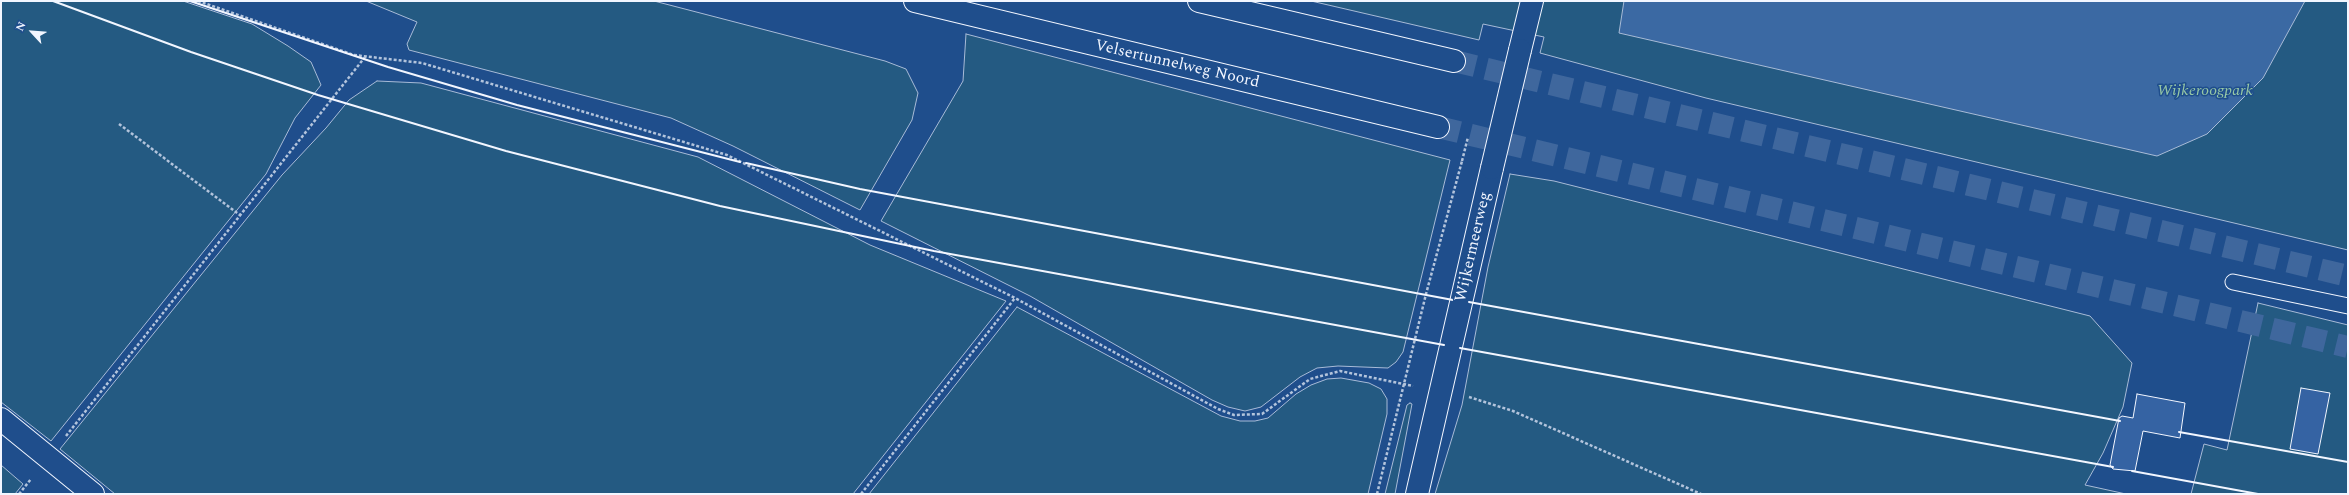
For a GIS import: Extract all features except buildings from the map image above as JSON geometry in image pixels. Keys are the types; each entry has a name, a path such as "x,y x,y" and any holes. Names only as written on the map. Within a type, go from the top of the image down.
{"main road":[{"name":"Velsertunnelweg Noord","path":"915,1 1438,127"},
{"path":"1199,1 1454,61"},
{"name":"Wijkermeerweg","path":"1417,494 1532,1"},
{"path":"1,419 93,494"}],"lane":[{"path":"2233,282 2348,306"}],"path":[{"path":"198,1 354,55 422,63 727,155 1015,298 1218,409 1234,415 1262,414 1310,379 1340,371 1442,390 1513,412 1701,494"},
{"path":"49,458 366,57"},
{"path":"119,124 241,216"},
{"name":"Wijkermeerweg","path":"1377,494 1462,161"},
{"path":"861,494 1015,298"}],"green space":[{"path":"1,1 183,1 252,24 311,62 321,85 295,118 266,174 51,441 1,402"},
{"path":"366,1 654,1 885,61 906,69 918,93 912,120 860,210 733,146 671,118 409,50 407,44 417,22"},
{"name":"Wijkeroogpark","path":"1311,1 2348,1 2348,250 1706,98 1540,53 1544,37 1483,24 1479,40"},
{"path":"966,34 1450,160 1403,352 1396,362 1388,368 1338,366 1317,368 1300,377 1261,407 1245,411 1228,407 1212,400 1030,296 881,221 963,81"},
{"path":"377,81 421,83 698,157 870,245 1006,301 853,494 115,494 60,449 282,175 326,128 349,100"},
{"path":"1510,174 1554,181 2090,316 2132,363 2123,407 2103,453 2085,485 2126,494 1435,494 1462,405 1488,267"},
{"path":"2258,303 2348,325 2348,494 2191,494 2204,444 2227,450"},
{"path":"1017,307 1221,416 1240,421 1255,421 1268,418 1296,394 1311,385 1327,379 1341,378 1369,383 1381,389 1387,399 1387,414 1368,494 869,494"},
{"path":"1410,403 1412,404 1395,494 1385,494 1407,405"},
{"path":"1,465 23,484 15,494 1,494"}],"shaded area":[{"name":"Wijkeroogpark","path":"1624,1 2305,1 2263,78 2207,134 2157,156 1619,33"}],"tunnel":[{"path":"1454,61 2348,276"},
{"path":"1438,127 2348,347"}],"wall":[{"path":"53,1 191,52 318,95 506,151 720,206 934,251 1444,345"},
{"path":"190,1 388,67 517,105 740,162"},
{"path":"746,163 860,189 1453,300"},
{"path":"1469,302 2120,421"},
{"path":"1460,348 2113,467"},
{"path":"2179,432 2348,462"},
{"path":"2132,471 2258,494"}]}
